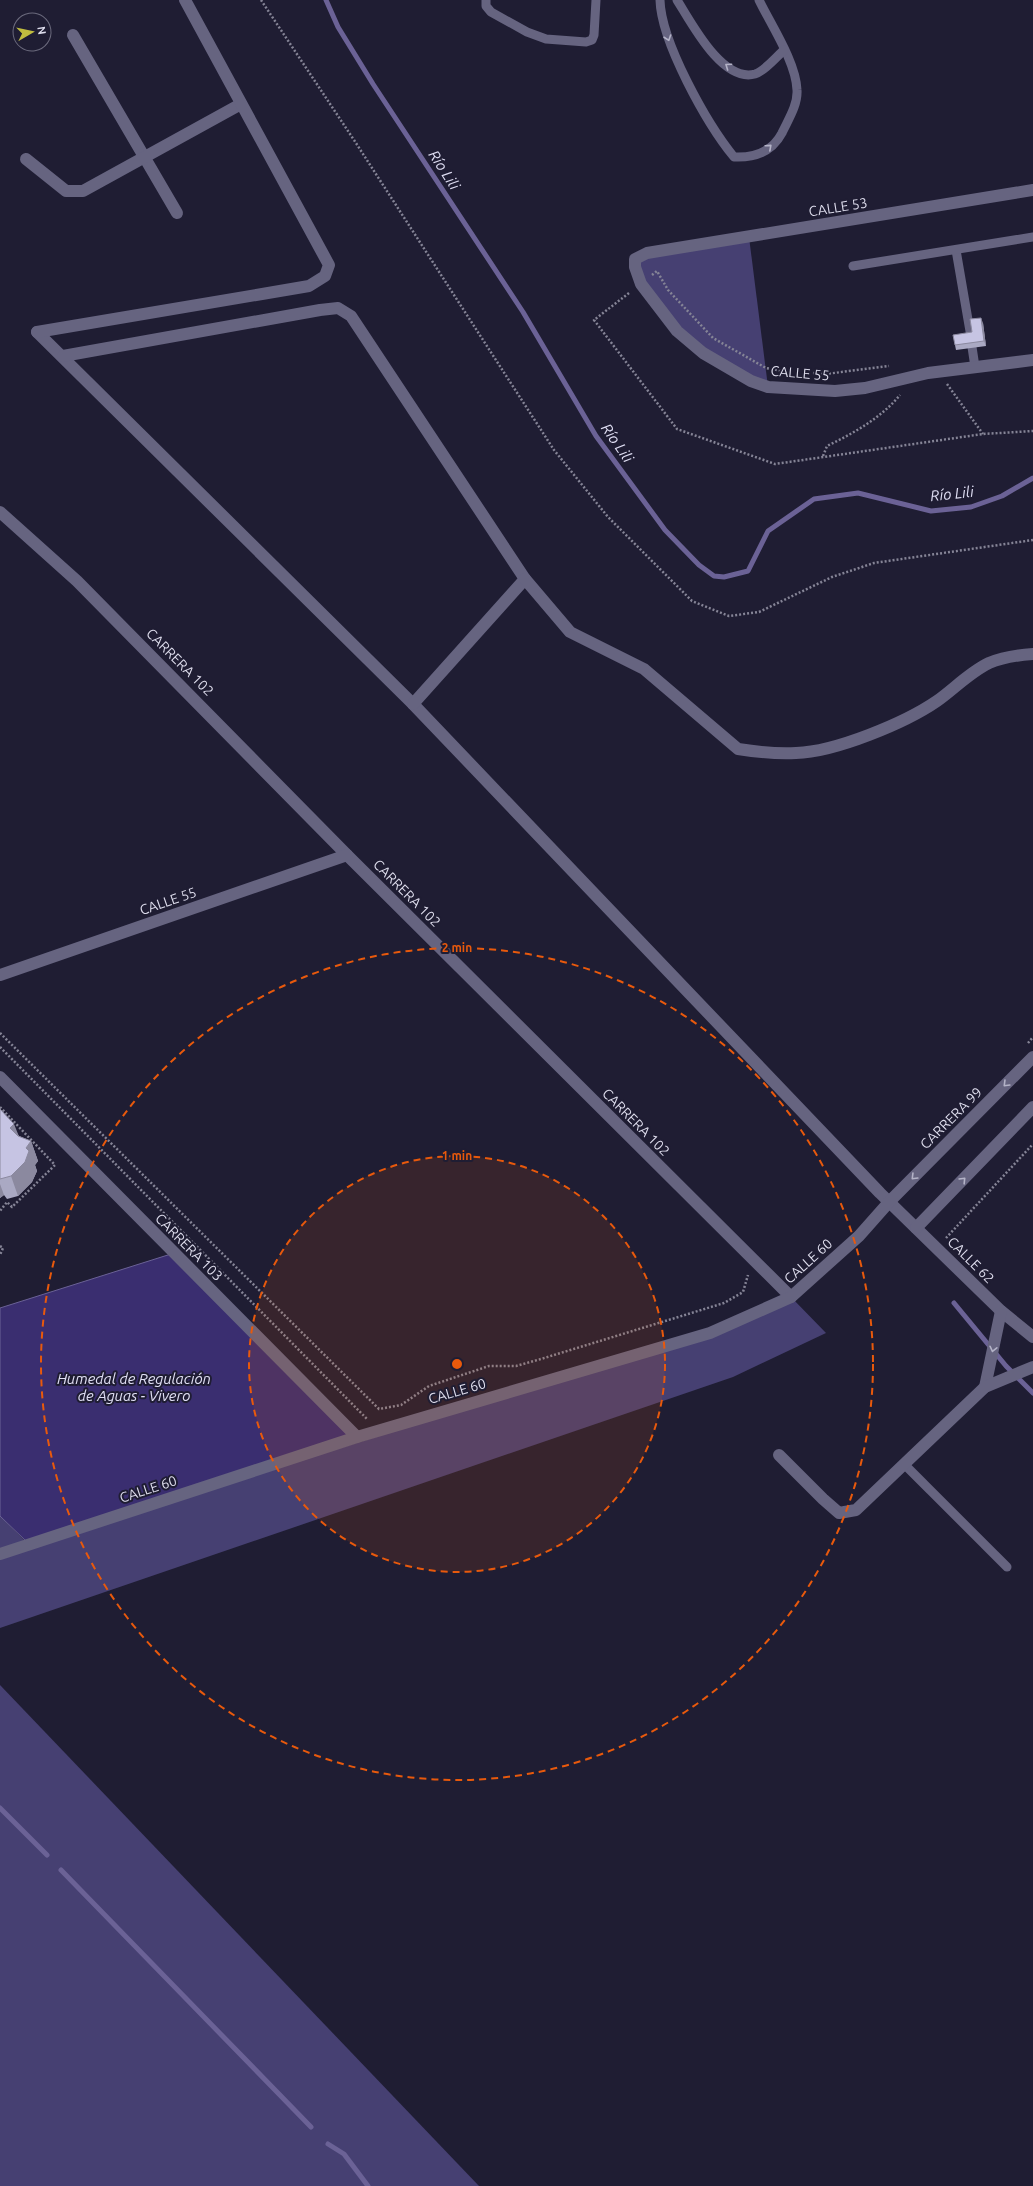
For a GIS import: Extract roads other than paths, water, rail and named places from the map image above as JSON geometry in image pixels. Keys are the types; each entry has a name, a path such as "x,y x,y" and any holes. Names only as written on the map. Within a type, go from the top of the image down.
{"street":[{"path":"26,159 66,191 83,191 242,104 185,0"},
{"path":"73,35 177,213"},
{"name":"CALLE 62","path":"242,104 329,265 325,276 309,286 37,332 63,356 413,704 916,1228 1001,1311 1033,1337"},
{"name":"CALLE 53","path":"648,253 1033,190"},
{"name":"CALLE 55","path":"648,253 635,259 634,267 641,284 677,331 703,353 751,381 768,387 835,392 865,388 928,373 1033,360"},
{"path":"63,356 338,308 351,316 525,579 570,632 644,669 738,749 758,752 797,753 836,746 894,724 936,701 988,663 1012,656 1033,654"},
{"name":"CARRERA 102","path":"0,512 77,581 347,854 791,1297"},
{"path":"413,704 525,579"},
{"name":"CALLE 55","path":"0,975 347,854"},
{"name":"CARRERA 99","path":"890,1201 1033,1057"},
{"name":"CARRERA 103","path":"0,1077 357,1436"},
{"path":"916,1228 1033,1107"},
{"name":"CALLE 60","path":"0,1554 357,1436 710,1333 791,1297 859,1236 890,1201"},
{"path":"985,1387 1001,1311"},
{"path":"779,1454 823,1499 839,1512 856,1510 985,1387 1033,1367"}],"lane":[{"path":"486,0 486,6 491,12 527,32 546,39 586,42 592,40 594,35 596,0"},
{"path":"660,0 667,35 678,63 723,144 734,157 750,158 766,151 780,137 794,109 797,90 794,74 784,50 759,0"},
{"path":"676,0 708,48 725,65 740,74 756,74 784,50"},
{"path":"853,266 1033,237"},
{"path":"956,250 971,338"},
{"path":"972,348 975,367"},
{"path":"904,1464 1007,1567"}],"water":[{"name":"Humedal de Regulación de Aguas - Vivero","path":"171,1254 357,1437 29,1544 0,1516 0,1308"}],"waterway":[{"name":"Río Lili","path":"326,0 338,27 373,84 523,312 596,436 665,530 699,565 714,576 724,577 748,571 768,531 814,499 858,493 931,511 971,507 1002,496 1033,478"},
{"path":"954,1303 1006,1366 1033,1393"},
{"path":"0,1808 47,1855"},
{"path":"61,1870 311,2127"},
{"path":"328,2144 344,2154 368,2186"}]}
